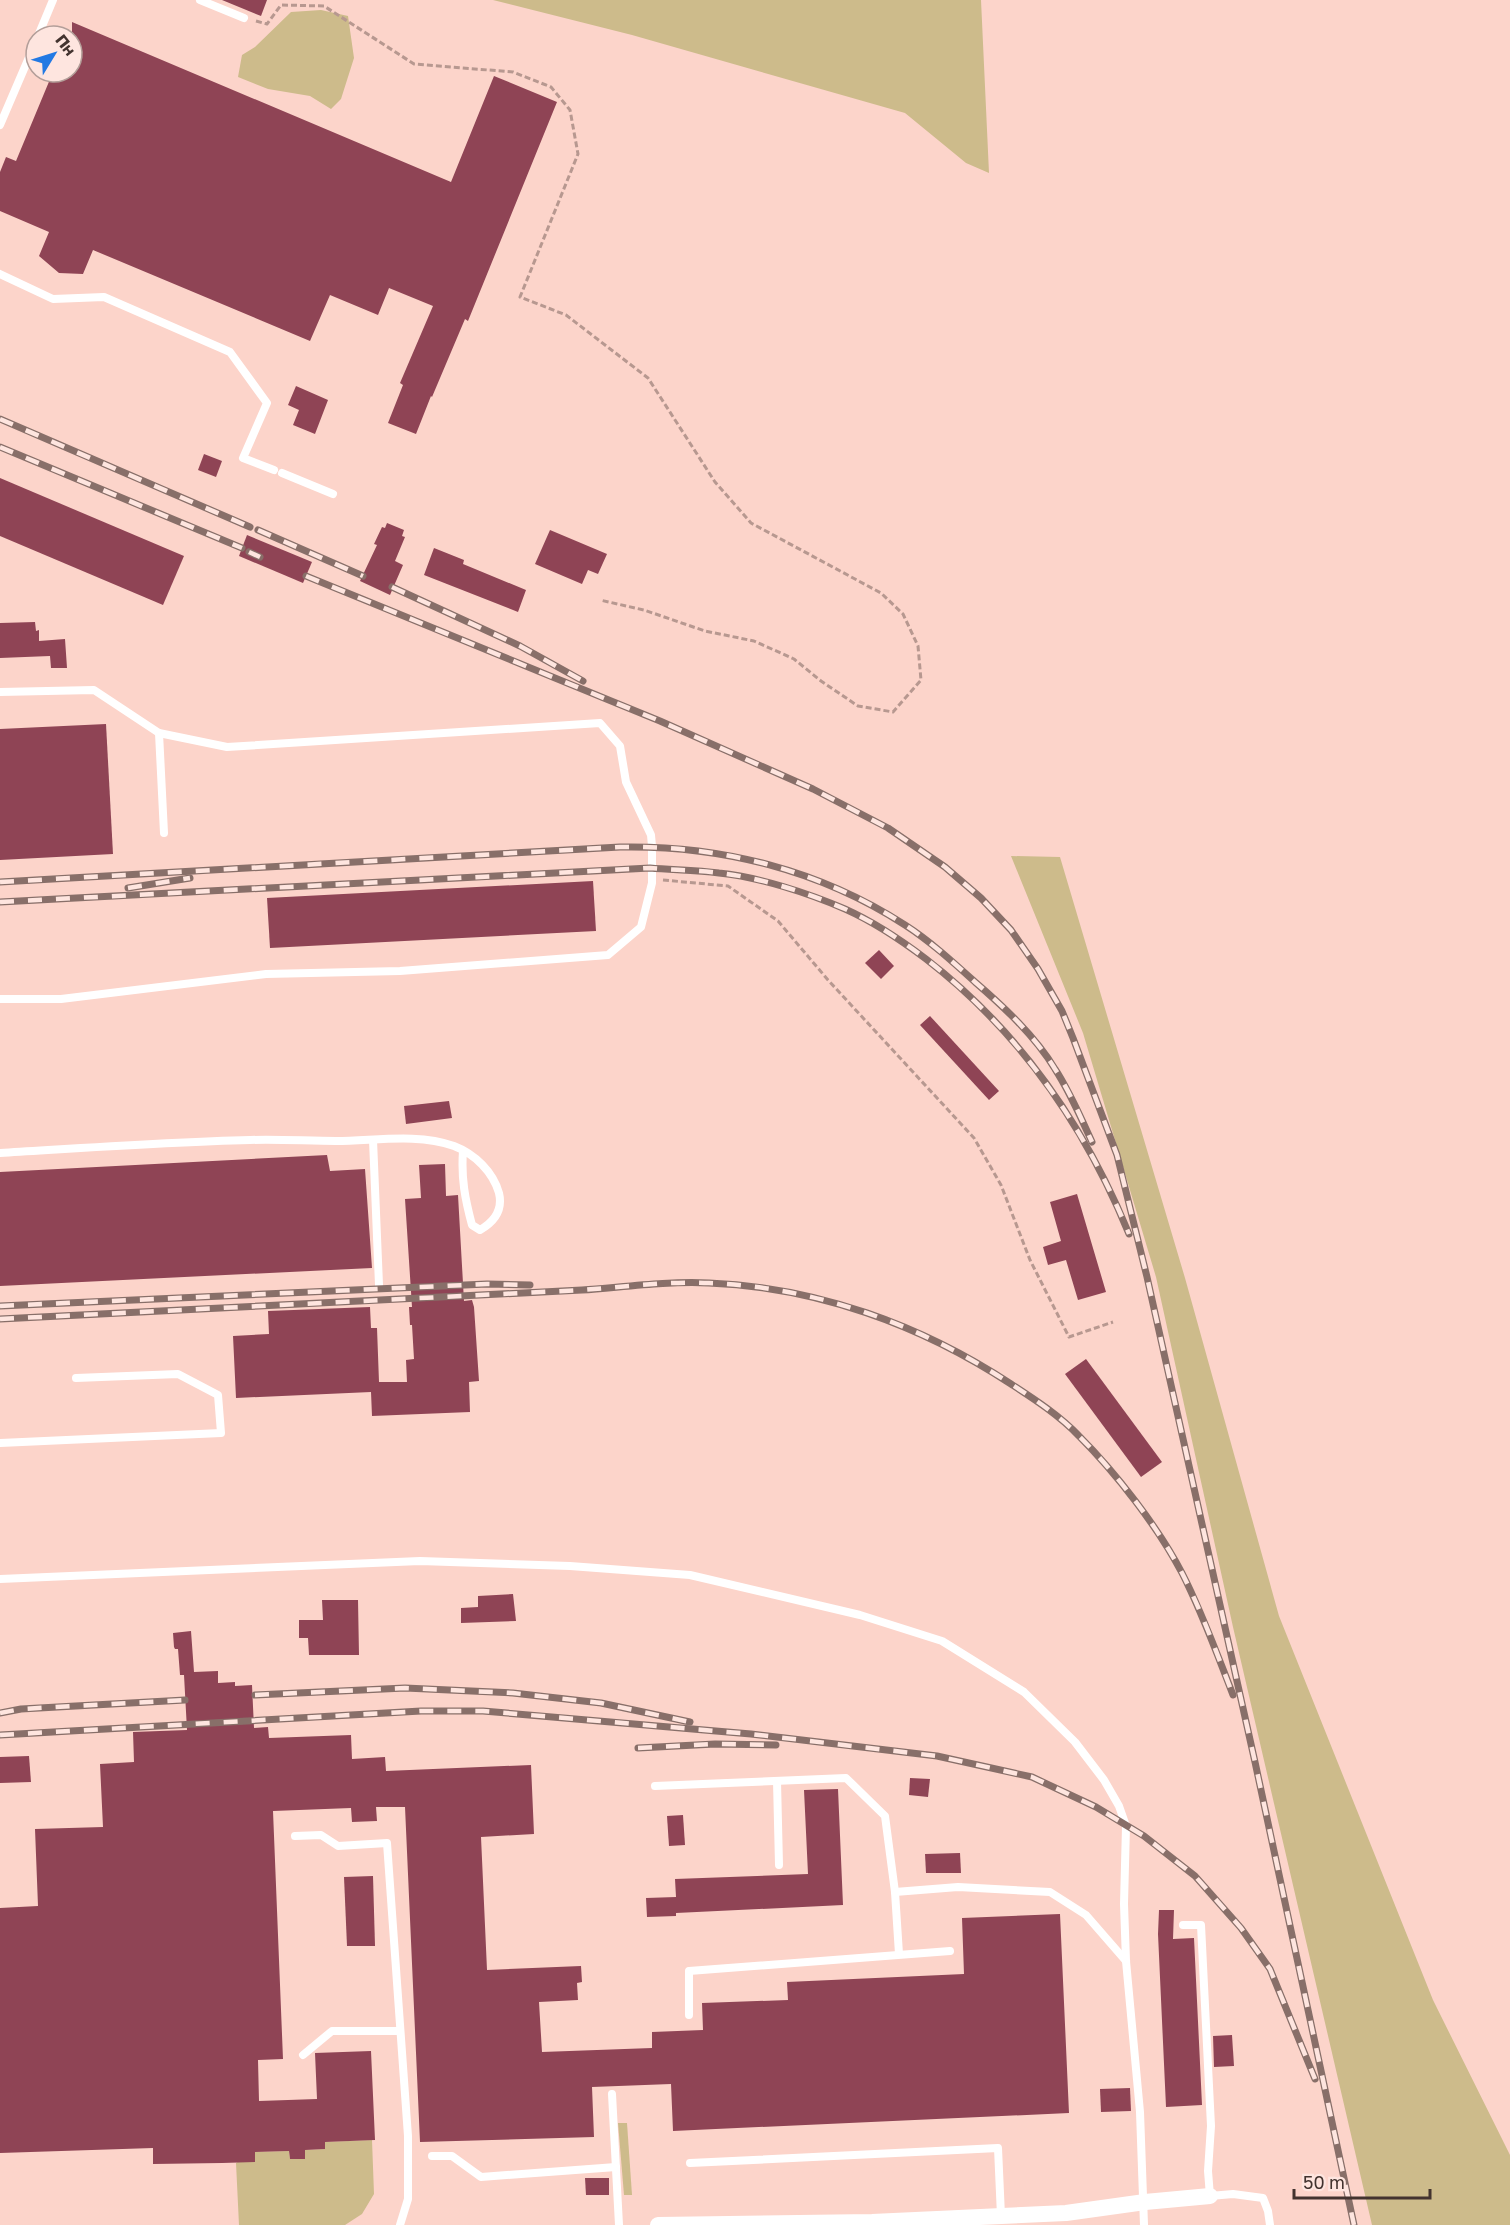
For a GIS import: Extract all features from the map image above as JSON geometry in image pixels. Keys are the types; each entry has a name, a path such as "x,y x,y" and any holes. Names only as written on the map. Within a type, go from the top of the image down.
{"street":[{"path":"658,2225 872,2222 1066,2213 1210,2196"}],"lane":[{"path":"43,24 53,0"},
{"path":"201,0 244,18"},
{"path":"0,125 24,68"},
{"path":"0,274 53,299 104,297 230,352 267,403 243,458 333,494"},
{"path":"0,692 93,690 159,733 228,747 600,723 620,746 626,782 651,835 652,879 641,927 608,955 400,971 266,974 61,999 0,999"},
{"path":"159,733 164,833"},
{"path":"0,1153 250,1140 420,1139 455,1146 477,1159 495,1180 501,1201 493,1222 480,1230 472,1225 466,1203 462,1175 463,1151"},
{"path":"373,1140 380,1285"},
{"path":"0,1443 221,1433 218,1395 178,1374 76,1378"},
{"path":"0,1579 420,1561 570,1566 690,1575 860,1615 942,1641 1024,1692 1075,1742 1109,1789 1119,1806 1126,1826 1124,1904 1126,1961 1140,2112 1145,2202 1144,2225"},
{"path":"655,1786 846,1778 885,1816 895,1892 898,1954"},
{"path":"777,1781 779,1865"},
{"path":"294,1836 321,1835 338,1846 387,1843 408,2136 408,2199 400,2225"},
{"path":"895,1892 958,1887 1050,1892 1086,1915 1126,1961"},
{"path":"1183,1925 1201,1925 1211,2126 1208,2170 1210,2196 1233,2194 1263,2198 1270,2225"},
{"path":"689,2015 688,1971 950,1951"},
{"path":"303,2055 332,2031 400,2031"},
{"path":"612,2094 619,2225"},
{"path":"690,2163 998,2148 1001,2216"},
{"path":"432,2156 452,2156 481,2177 616,2167"}],"path":[{"path":"244,18 267,24 281,5 324,6 414,64 513,72 551,87 570,110 578,154 520,297 566,315 648,378 715,482 750,523 881,593 903,614 918,646 921,680 893,712 858,706 794,659 754,641 705,631 644,610 600,600"},
{"path":"652,879 728,886 778,921 828,980 974,1138 1000,1185 1030,1260 1070,1337 1113,1322"}],"shaded area":[{"path":"493,0 981,0 989,173 966,163 905,113 632,35"},
{"path":"321,10 348,16 354,58 341,99 331,109 310,96 268,89 238,77 242,55 255,47 291,12"},
{"path":"1011,856 1060,857 1185,1278 1279,1616 1433,2000 1510,2155 1510,2225 1372,2225 1233,1627 1156,1277 1083,1033"},
{"path":"618,2123 627,2123 632,2195 624,2195"},
{"path":"372,2140 374,2194 362,2214 345,2225 239,2225 236,2163 255,2152 289,2151 290,2159 305,2159 305,2150 325,2149 325,2142"}],"building":[{"path":"222,0 267,0 261,16"},
{"path":"84,27 451,182 494,76 557,102 468,321 465,319 416,434 388,423 403,385 400,383 433,306 389,288 378,315 330,295 310,341 93,250 83,274 59,273 39,256 49,232 0,211 0,172 6,157 16,161 48,84 84,84"},
{"path":"296,386 328,400 315,434 293,425 299,410 288,405"},
{"path":"204,454 222,461 216,477 198,470"},
{"path":"0,478 184,556 163,605 0,536"},
{"path":"387,523 404,530 402,536 405,537 395,561 403,565 390,595 360,581 377,545 374,544 382,527 385,528"},
{"path":"550,530 607,554 598,574 588,570 582,584 535,564"},
{"path":"247,535 312,562 303,583 239,556"},
{"path":"434,548 464,560 463,564 526,590 518,612 424,575"},
{"path":"35,622 36,631 39,630 39,641 65,639 67,668 51,668 50,656 0,658 0,623"},
{"path":"106,724 113,854 0,860 0,729"},
{"path":"593,881 596,931 270,948 267,898"},
{"path":"879,950 894,966 881,979 865,963"},
{"path":"930,1016 999,1091 989,1100 920,1025"},
{"path":"449,1101 452,1118 406,1124 404,1106"},
{"path":"327,1155 330,1171 365,1169 372,1268 0,1286 0,1172"},
{"path":"445,1164 446,1196 458,1195 464,1301 472,1300 474,1307 479,1381 469,1382 470,1412 372,1416 371,1392 236,1398 233,1336 269,1334 268,1311 370,1307 371,1328 377,1328 379,1382 407,1382 406,1360 414,1359 412,1325 410,1325 409,1307 412,1307 405,1199 421,1198 419,1165"},
{"path":"1077,1194 1106,1292 1078,1300 1066,1260 1048,1265 1043,1247 1061,1241 1050,1202"},
{"path":"1086,1359 1162,1462 1141,1477 1065,1374"},
{"path":"513,1594 516,1621 461,1623 461,1608 478,1607 478,1596"},
{"path":"322,1600 358,1600 359,1655 309,1655 308,1638 299,1638 299,1620 323,1620"},
{"path":"191,1631 194,1672 218,1671 218,1683 235,1682 235,1686 252,1685 254,1728 268,1727 269,1738 351,1735 352,1759 385,1757 386,1771 531,1765 534,1834 481,1837 487,1970 581,1966 582,1982 577,1983 578,2000 539,2002 542,2052 652,2048 652,2032 703,2030 702,2003 788,2000 787,1982 964,1974 962,1918 1060,1914 1069,2113 673,2131 671,2084 592,2087 594,2137 420,2142 405,1807 376,1807 377,1821 352,1822 351,1808 273,1811 283,2059 258,2060 259,2101 317,2099 315,2053 371,2051 375,2140 325,2142 325,2149 305,2150 305,2159 290,2159 289,2151 255,2152 255,2162 153,2164 153,2148 0,2153 0,1908 38,1906 35,1829 103,1827 100,1764 134,1762 133,1732 187,1730 184,1675 180,1675 178,1649 174,1647 173,1633"},
{"path":"29,1756 31,1782 0,1783 0,1757"},
{"path":"910,1778 930,1779 928,1797 909,1795"},
{"path":"838,1789 843,1905 676,1913 676,1916 647,1917 646,1898 676,1897 675,1879 808,1874 804,1790"},
{"path":"683,1815 685,1845 669,1846 667,1816"},
{"path":"960,1853 961,1873 926,1873 925,1854"},
{"path":"373,1876 375,1946 347,1946 344,1877"},
{"path":"1159,1910 1174,1910 1173,1939 1194,1938 1202,2105 1166,2107 1158,1934"},
{"path":"1232,2035 1234,2066 1214,2067 1213,2036"},
{"path":"1130,2088 1131,2111 1101,2112 1100,2089"},
{"path":"585,2178 609,2178 609,2195 586,2195"}],"railway":[{"path":"0,419 250,527"},
{"path":"0,447 242,548"},
{"path":"258,530 363,576"},
{"path":"249,552 260,557"},
{"path":"306,576 660,721 813,789 888,828 945,867 981,898 1011,930 1038,969 1062,1011 1117,1155 1147,1277 1255,1762 1354,2225"},
{"path":"392,587 520,646 583,681"},
{"path":"0,882 620,847 658,848 732,856 804,876 839,889 905,925 950,959 1008,1012 1038,1045 1066,1087 1092,1142"},
{"path":"0,902 650,868 734,875 783,886 845,909 887,932 926,959 990,1017 1046,1083 1070,1118 1092,1155 1129,1234"},
{"path":"128,888 190,878"},
{"path":"0,1319 693,1283 749,1286 828,1301 904,1327 941,1344 1011,1384 1071,1428 1122,1483 1172,1555 1196,1603 1233,1695"},
{"path":"0,1306 487,1284 530,1285"},
{"path":"255,1695 405,1688 513,1693 601,1703 690,1722"},
{"path":"0,1713 21,1709 185,1700"},
{"path":"0,1735 421,1711 483,1711 751,1734 937,1756 1032,1777 1096,1807 1144,1836 1195,1876 1241,1928 1270,1969 1315,2079"},
{"path":"638,1748 715,1744 776,1745"}]}
